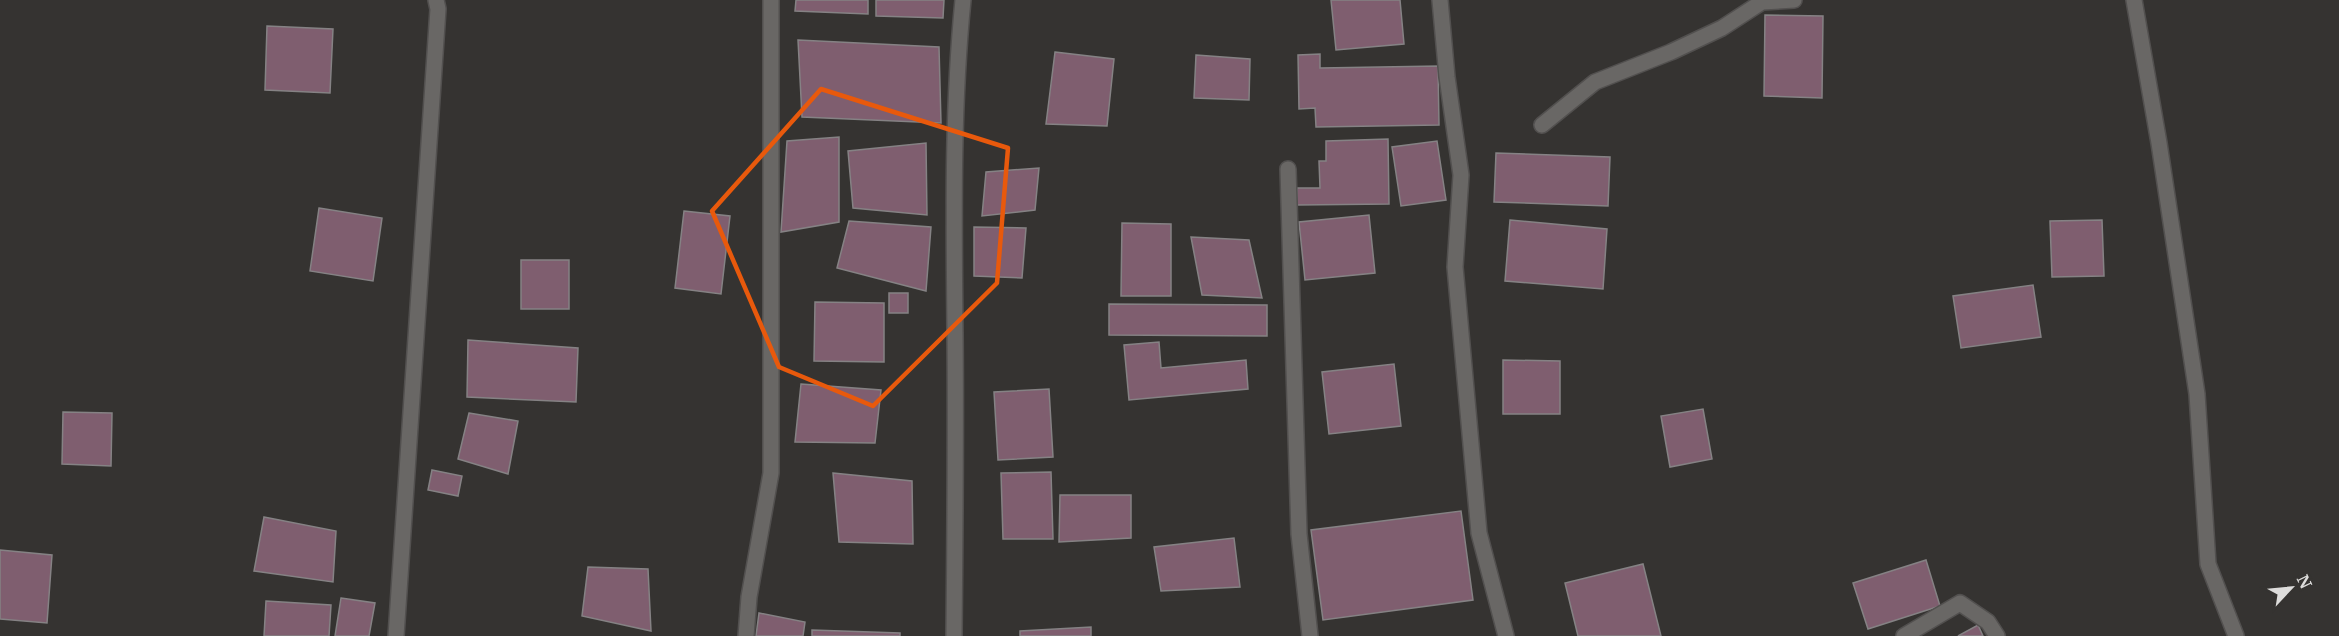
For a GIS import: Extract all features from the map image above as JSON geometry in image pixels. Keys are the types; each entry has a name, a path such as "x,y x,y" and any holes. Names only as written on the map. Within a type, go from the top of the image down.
{"street":[{"path":"396,636 438,9 436,0"},
{"path":"746,636 749,597 771,473 771,0"},
{"path":"954,636 956,492 954,211 963,0"},
{"path":"1440,0 1447,76 1461,175 1455,267 1479,533 1506,636"},
{"path":"1542,125 1595,82 1712,33 1762,2 1794,0"},
{"path":"2134,0 2159,143 2197,394 2208,564 2236,636"},
{"path":"1288,169 1299,534 1310,636"},
{"path":"1904,636 1960,603 1988,622 1997,636"}],"highlighted area":[{"path":"821,89 1008,148 997,283 873,406 779,367 712,211"}],"building":[{"path":"796,0 868,0 868,14 795,11"},
{"path":"876,0 944,0 943,18 876,16"},
{"path":"1331,0 1400,0 1404,44 1336,50"},
{"path":"1765,15 1823,16 1822,98 1764,96"},
{"path":"267,26 333,29 330,93 265,90"},
{"path":"798,40 939,47 941,123 802,117"},
{"path":"1055,52 1114,59 1107,126 1046,124"},
{"path":"1320,54 1320,68 1438,66 1439,125 1316,127 1315,108 1299,109 1298,55"},
{"path":"1196,55 1250,59 1249,100 1194,98"},
{"path":"839,137 839,222 781,232 787,141"},
{"path":"1388,139 1389,204 1297,205 1297,188 1320,188 1319,161 1326,161 1326,141"},
{"path":"1437,141 1446,200 1401,206 1392,147"},
{"path":"926,143 927,215 853,208 848,151"},
{"path":"1496,153 1610,157 1608,206 1494,202"},
{"path":"1039,168 1035,210 982,216 986,172"},
{"path":"319,208 382,218 373,281 310,271"},
{"path":"684,211 730,216 721,294 675,288"},
{"path":"1369,215 1375,273 1305,280 1299,222"},
{"path":"1510,220 1607,229 1603,289 1505,281"},
{"path":"2102,220 2104,276 2052,277 2050,221"},
{"path":"849,221 931,227 926,291 837,268"},
{"path":"1122,223 1171,224 1171,296 1121,296"},
{"path":"974,227 1026,228 1022,278 974,276"},
{"path":"1191,237 1249,240 1262,298 1202,295"},
{"path":"521,260 569,260 569,309 521,309"},
{"path":"2033,285 2041,337 1961,348 1953,296"},
{"path":"889,293 908,293 908,313 889,313"},
{"path":"815,302 884,303 884,362 814,361"},
{"path":"1109,304 1267,305 1267,336 1109,335"},
{"path":"468,340 578,348 576,402 467,397"},
{"path":"1159,342 1161,368 1246,360 1248,389 1129,400 1124,345"},
{"path":"1503,360 1560,361 1560,414 1503,414"},
{"path":"1394,364 1401,426 1329,434 1322,372"},
{"path":"801,384 881,390 875,443 795,442"},
{"path":"1049,389 1053,457 998,460 994,392"},
{"path":"1703,409 1712,459 1670,467 1661,416"},
{"path":"63,412 112,413 111,466 62,464"},
{"path":"469,413 518,421 508,474 458,459"},
{"path":"432,470 462,476 458,496 428,490"},
{"path":"1051,472 1053,539 1003,539 1001,473"},
{"path":"833,473 912,481 913,544 839,542"},
{"path":"1060,495 1131,495 1131,538 1059,542"},
{"path":"1461,511 1473,600 1323,620 1311,530"},
{"path":"264,517 336,531 333,582 254,571"},
{"path":"1234,538 1240,587 1161,591 1154,547"},
{"path":"0,550 52,555 47,623 0,619"},
{"path":"1926,560 1940,606 1868,629 1853,583"},
{"path":"1643,564 1661,636 1578,636 1565,583"},
{"path":"588,567 648,569 651,631 582,616"},
{"path":"341,598 375,603 369,636 335,636"},
{"path":"266,601 331,605 329,636 264,636"},
{"path":"759,613 805,622 803,636 756,636"},
{"path":"1978,625 1983,636 1958,636"},
{"path":"1091,627 1091,636 1020,636 1020,631"},
{"path":"812,630 900,633 900,636 812,636"}]}
